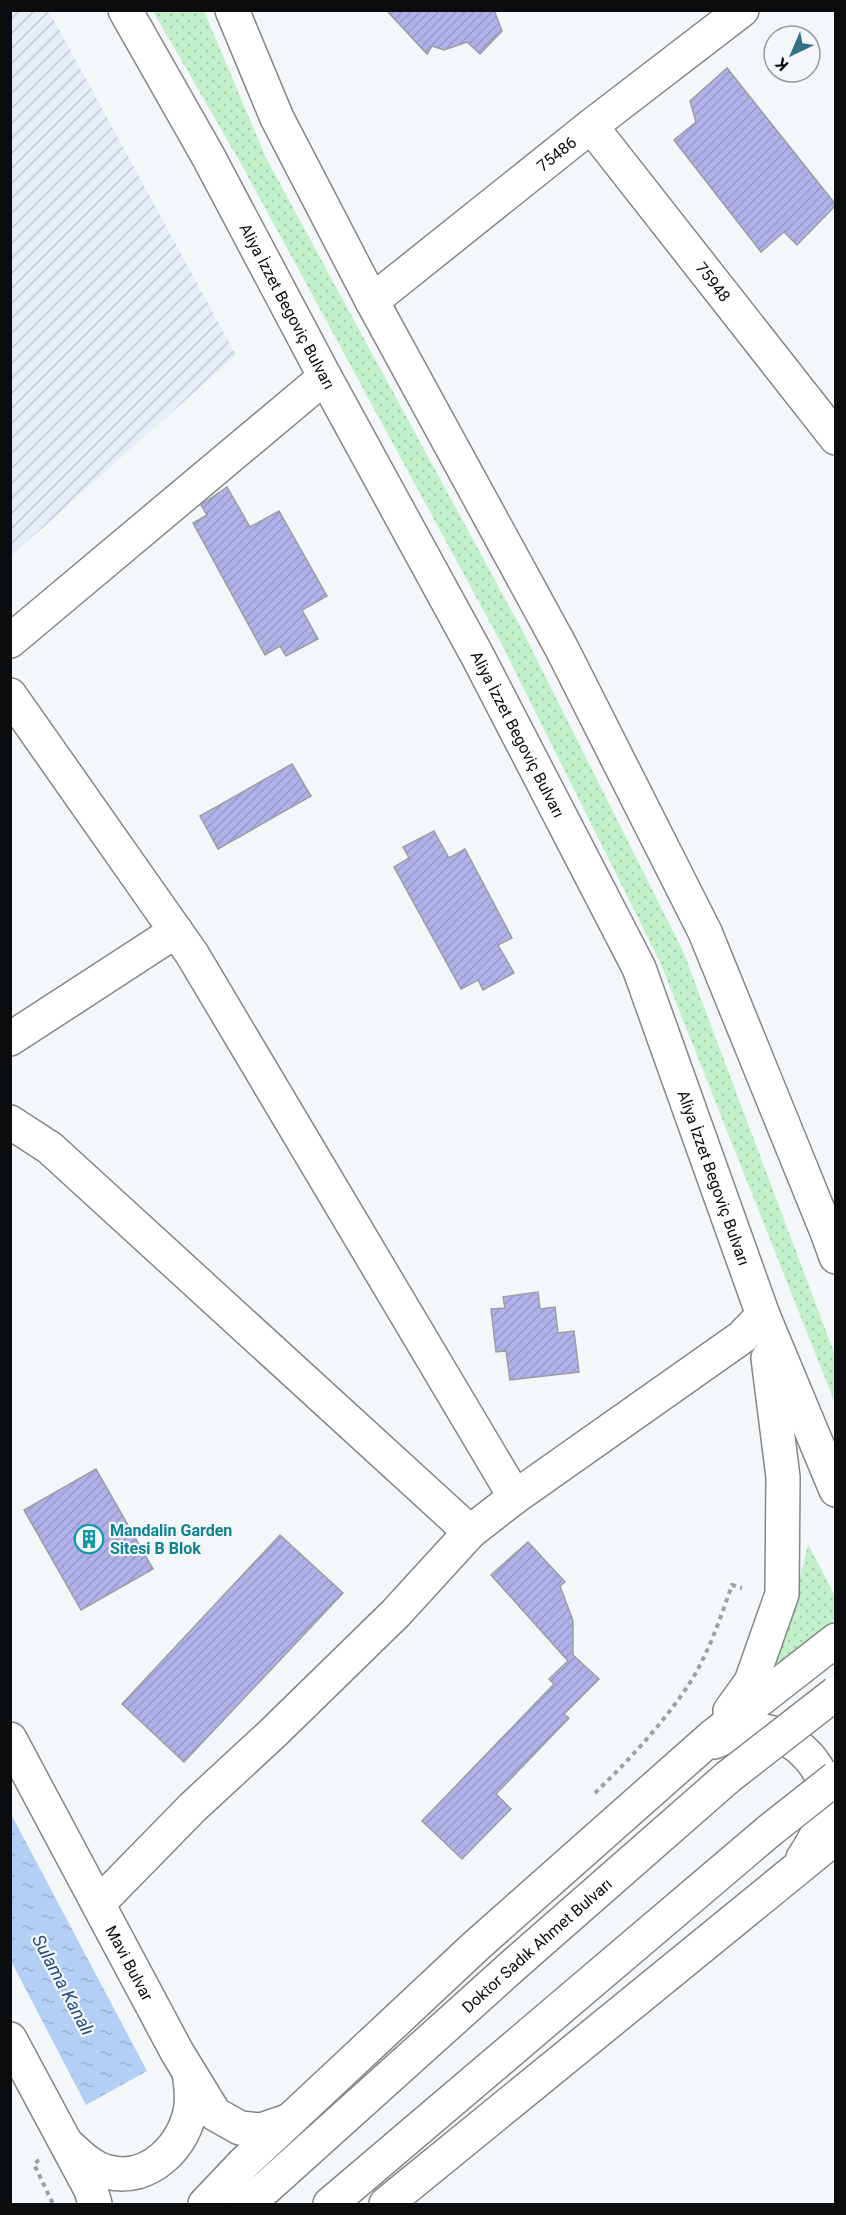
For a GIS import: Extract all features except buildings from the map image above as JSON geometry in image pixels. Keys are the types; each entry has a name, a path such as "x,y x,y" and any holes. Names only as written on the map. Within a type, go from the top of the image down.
{"main road":[{"name":"Aliya İzzet Begoviç Bulvarı","path":"125,10 208,156 325,377 477,655 639,968 763,1315 836,1490"},
{"path":"232,10 277,118 372,301 561,647 705,932 833,1238"},
{"name":"75486","path":"372,301 591,126 741,10"},
{"name":"75948","path":"591,126 836,438"},
{"path":"10,641 325,377"},
{"path":"10,695 198,964 515,1497"},
{"path":"10,1039 176,931"},
{"path":"10,1122 50,1148 470,1532"},
{"path":"99,1904 193,1807 272,1734 396,1613 470,1532 515,1497 742,1337 763,1315"},
{"path":"712,1736 751,1682 782,1594 783,1477 763,1315"},
{"path":"205,2205 243,2164 477,1945 712,1736 836,1640"},
{"name":"Doktor Sadık Ahmet Bulvarı","path":"245,2205 517,1962 728,1778 836,1693"},
{"path":"683,1762 716,1741 739,1732 764,1731 790,1741 811,1758 822,1779 826,1801 822,1821 811,1846 793,1872"},
{"name":"Mavi Bulvar","path":"10,1739 189,2073 215,2114 240,2128 261,2130 290,2120"},
{"path":"330,2205 769,1830 836,1778"},
{"path":"386,2205 835,1838"},
{"path":"10,2039 57,2149 91,2190 96,2205"},
{"path":"57,2149 108,2172 123,2174 140,2172 154,2165 169,2153 186,2123 191,2107 189,2073"}],"path":[{"path":"592,1795 643,1746 684,1692 712,1640 732,1585 742,1588"},
{"path":"52,2205 34,2164 57,2149"}],"shaded area":[{"path":"11,10 49,11 236,355 11,556"}],"green space":[{"path":"153,11 204,11 266,158 522,630 683,951 835,1355 835,1403 660,962 500,641 244,169"},
{"path":"808,1544 835,1596 835,1619 766,1677 792,1612"}],"water":[{"name":"Sulama Kanalı","path":"11,1814 147,2071 86,2105 11,1961"}],"place":[{"name":"Mandalin Garden Sitesi B Blok","path":"89,1539"}]}
